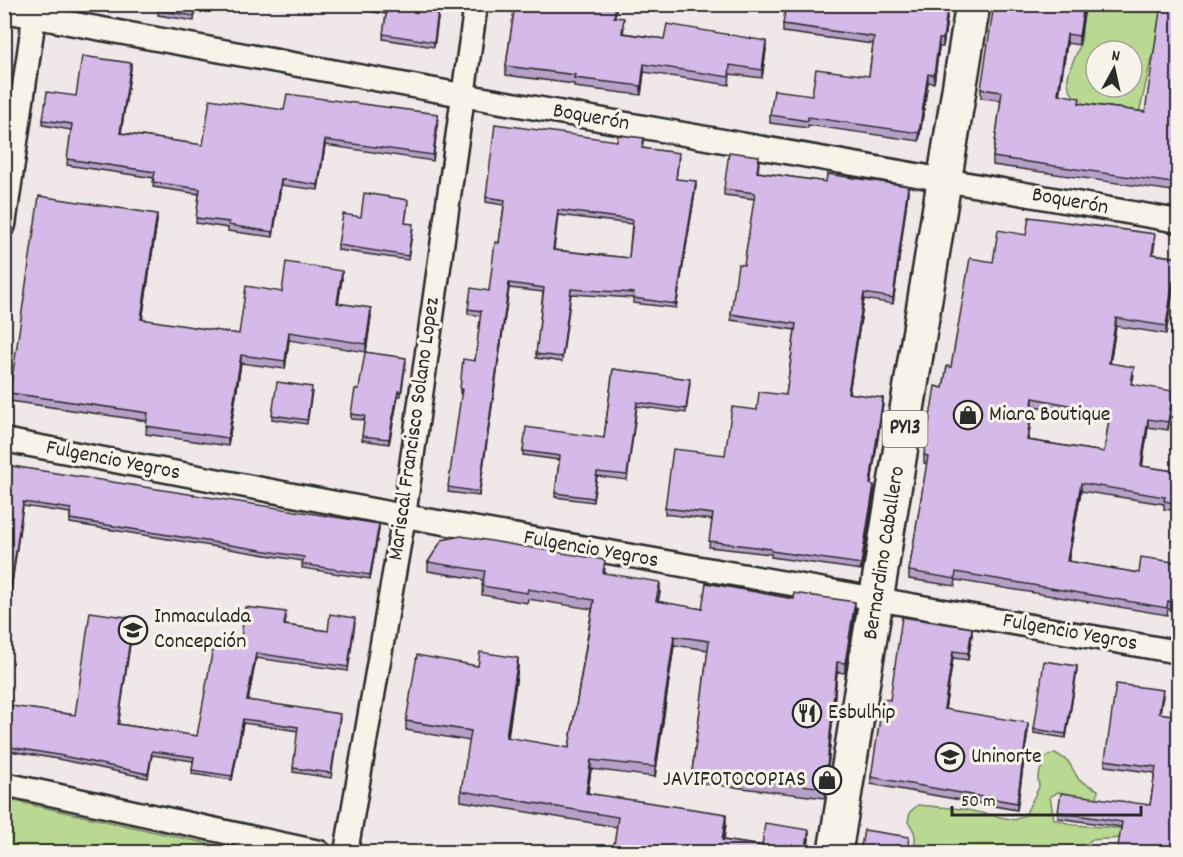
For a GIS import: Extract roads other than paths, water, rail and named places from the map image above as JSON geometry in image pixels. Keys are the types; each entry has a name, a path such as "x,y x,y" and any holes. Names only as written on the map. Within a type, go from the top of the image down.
{"highway":[{"name":"Bernardino Caballero","path":"835,852 878,600 973,4"}],"street":[{"name":"Mariscal Francisco Solano Lopez","path":"346,852 404,516 476,4"},
{"name":"Boquerón","path":"4,11 35,10 462,95 1179,221"},
{"path":"4,225 35,10"},
{"name":"Fulgencio Yegros","path":"4,440 404,516 1179,652"},
{"path":"4,784 319,852"}],"place":[{"name":"Miara Boutique","path":"968,415"},
{"name":"Inmaculada Concepción","path":"133,630"},
{"name":"Esbulhip","path":"807,713"},
{"name":"Uninorte","path":"950,757"},
{"name":"JAVIFOTOCOPIAS","path":"827,780"}]}
